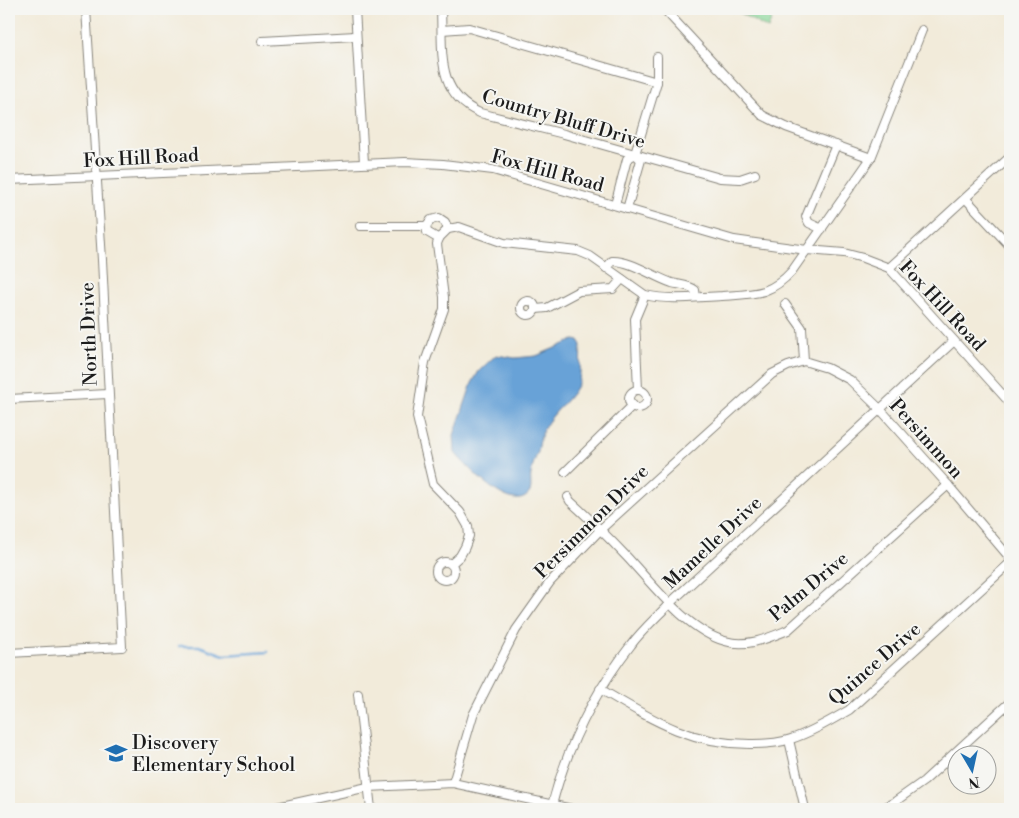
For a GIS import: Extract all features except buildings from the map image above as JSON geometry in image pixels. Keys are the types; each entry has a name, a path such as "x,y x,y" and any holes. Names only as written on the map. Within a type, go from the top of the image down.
{"street":[{"name":"North Drive","path":"9,399 108,394 86,9"},
{"path":"355,9 364,163"},
{"name":"Country Bluff Drive","path":"440,9 444,73 449,87 459,100 469,108 480,113 720,178 740,179 755,174"},
{"path":"664,9 762,115 786,127 871,158"},
{"path":"442,30 469,28 656,82"},
{"path":"452,564 465,547 468,526 460,512 433,484 417,416 425,362 444,309 437,252 439,239 448,229 459,227 504,243 578,251 590,256 645,294 674,299 764,291 784,280 871,158 922,30"},
{"path":"262,41 356,36"},
{"path":"615,205 627,159 636,154 656,82 657,57"},
{"path":"822,229 809,223 806,217 836,145"},
{"path":"626,209 641,160 636,154"},
{"path":"889,268 1010,157"},
{"name":"Fox Hill Road","path":"9,180 364,163 444,164 493,170 734,240 844,253 889,268 1010,403"},
{"path":"966,198 1010,246"},
{"path":"426,226 431,220 439,218 445,222 448,229"},
{"path":"360,226 426,226"},
{"path":"426,226 428,232 439,239"},
{"path":"606,268 612,261 620,262 659,278 689,286 695,290 696,297"},
{"path":"536,309 547,308 579,291 613,289 622,279"},
{"path":"638,390 636,319 645,294"},
{"path":"785,304 802,328 804,361"},
{"name":"Mamelle Drive","path":"552,806 570,747 600,689 632,644 670,603 954,341"},
{"name":"Persimmon","path":"804,361 827,368 850,380 880,409 1010,558"},
{"name":"Persimmon Drive","path":"453,783 473,715 516,630 550,582 600,529 772,374 804,361"},
{"path":"638,390 646,394 647,402 641,407 633,405 630,400 630,394 638,390"},
{"path":"9,653 122,647 108,394"},
{"path":"565,472 633,405"},
{"name":"Palm Drive","path":"568,497 670,603 697,628 725,642 742,644 765,640 788,630 948,485"},
{"name":"Quince Drive","path":"600,689 661,724 689,736 738,745 789,740 820,727 849,710 1010,563"},
{"path":"358,694 371,809"},
{"path":"882,809 893,804 924,781 1010,702"},
{"path":"789,740 805,809"},
{"path":"268,809 368,787 453,783 572,809"}],"green space":[{"path":"733,9 775,9 768,29"}],"water":[{"path":"574,340 580,341 581,346 579,380 573,393 545,426 531,471 530,492 523,498 513,499 502,495 479,478 455,453 454,435 472,383 479,371 496,355 515,358 536,356"}],"waterway":[{"path":"179,646 199,646 224,655 268,652"}],"place":[{"name":"Discovery Elementary School","path":"116,753"}]}
